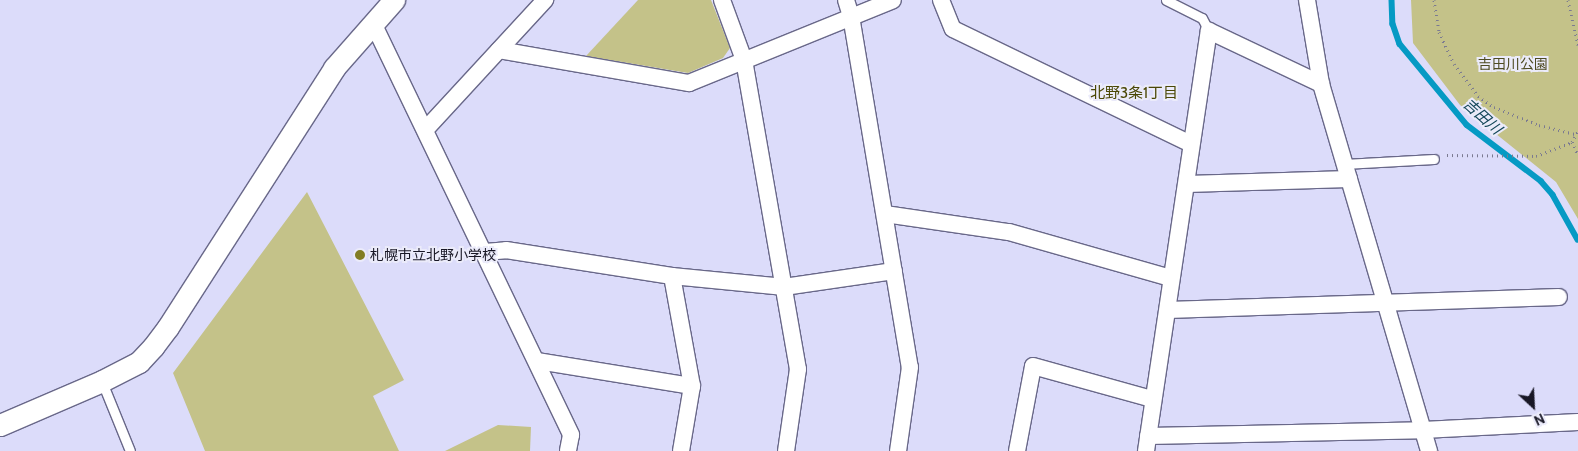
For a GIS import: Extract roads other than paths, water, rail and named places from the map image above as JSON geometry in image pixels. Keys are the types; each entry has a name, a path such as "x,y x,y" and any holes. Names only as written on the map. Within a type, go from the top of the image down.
{"street":[{"path":"0,425 102,381 138,362 153,347 168,327 334,68 394,0"},
{"path":"426,129 545,0"},
{"path":"722,0 744,60 798,369 786,451"},
{"path":"846,0 851,16 910,367 898,451"},
{"path":"499,50 689,83 893,0"},
{"path":"942,0 953,28 1191,144"},
{"path":"1307,0 1321,84 1384,304 1429,451"},
{"path":"373,23 426,129 571,435 568,451"},
{"path":"1321,84 1209,30 1168,310 1152,399 1147,444 1578,422"},
{"path":"1187,184 1347,172"},
{"path":"885,214 1009,232 1172,278"},
{"path":"485,252 506,250 672,276 784,287 894,271"},
{"path":"672,276 692,386 681,451"},
{"path":"1168,310 1384,304 1559,296"},
{"path":"537,361 692,386"},
{"path":"1017,451 1033,366 1152,399"}],"lane":[{"path":"1166,0 1202,18 1209,30"},
{"path":"1347,172 1434,159"},
{"path":"102,381 130,451"}],"waterway":[{"name":"吉田川","path":"1392,0 1393,24 1400,44 1467,125 1541,181 1553,195 1578,240"}],"place":[{"name":"札幌市立北野小学校","path":"360,255"}],"district":[{"name":"北野3条1丁目","path":"1134,94"}],"park label":[{"name":"吉田川公園","path":"1513,64"}]}
